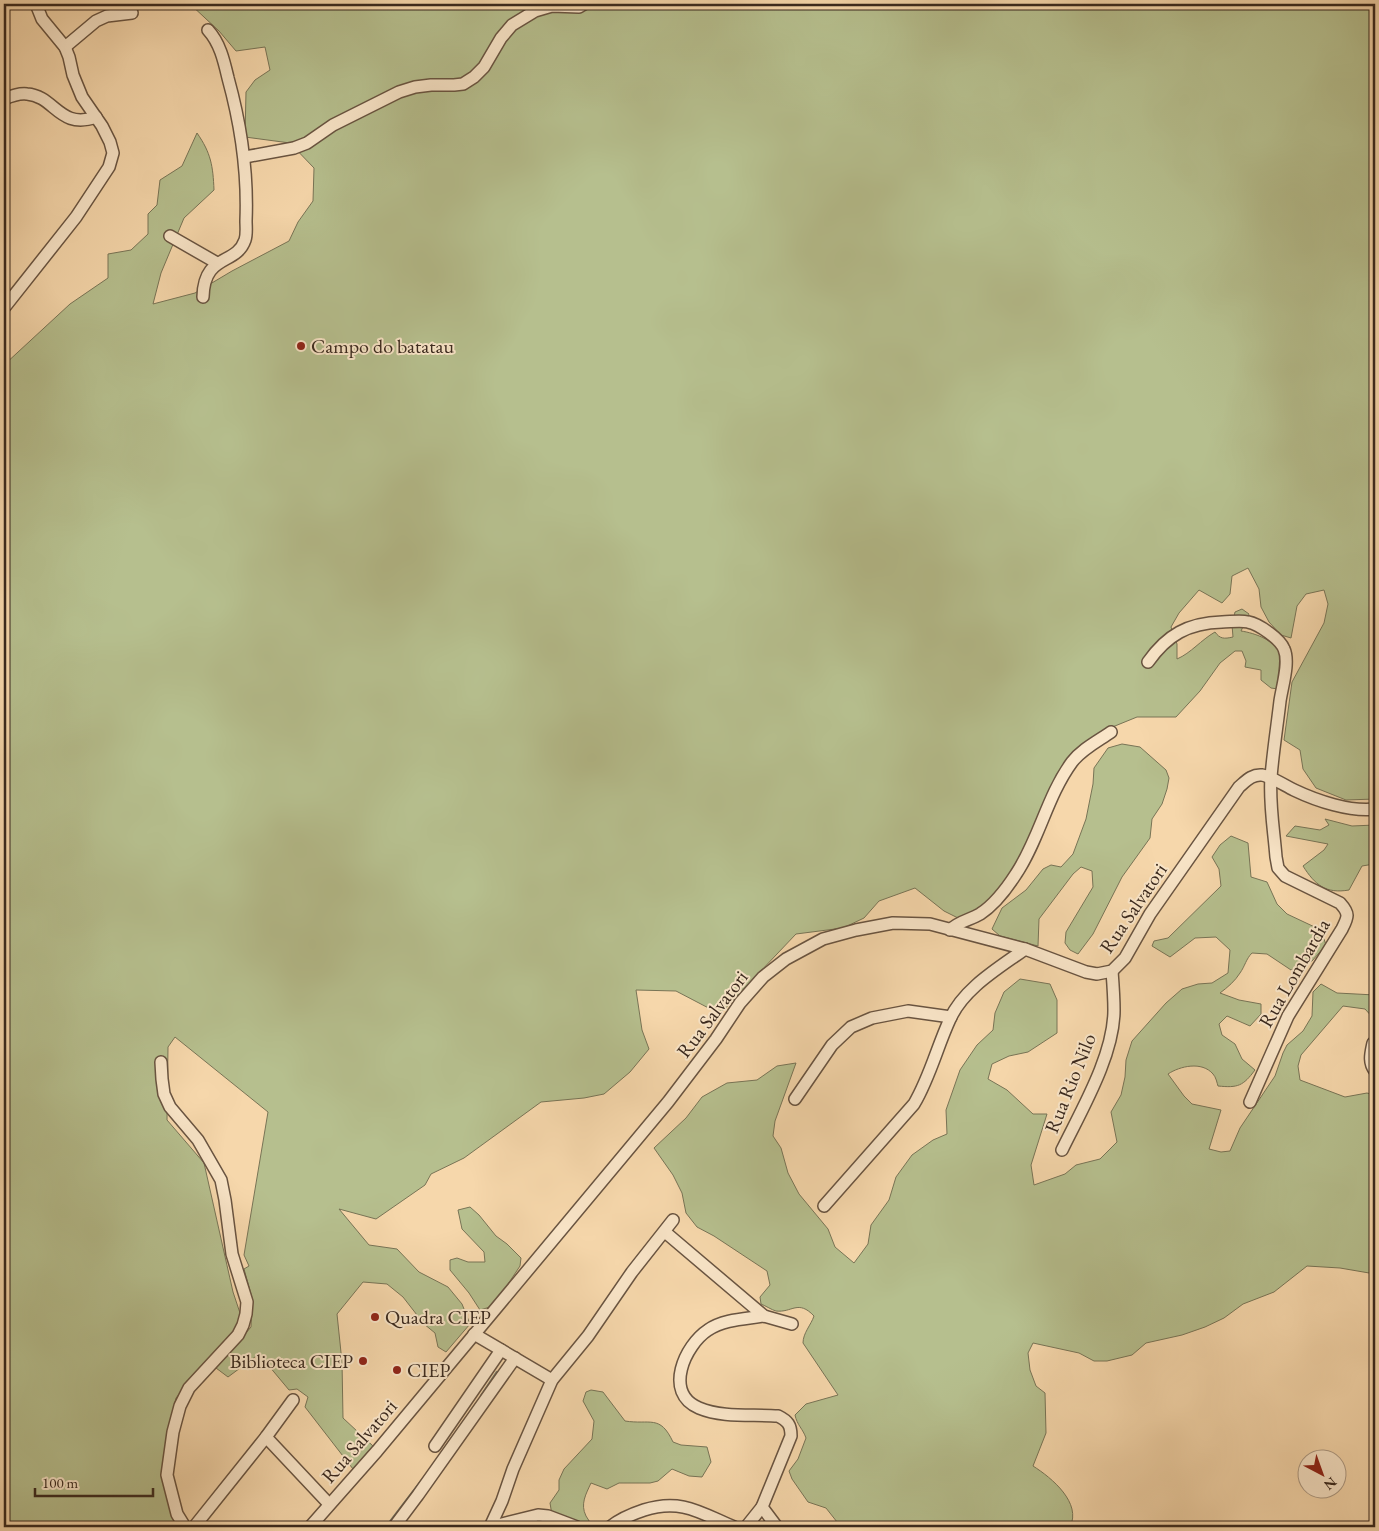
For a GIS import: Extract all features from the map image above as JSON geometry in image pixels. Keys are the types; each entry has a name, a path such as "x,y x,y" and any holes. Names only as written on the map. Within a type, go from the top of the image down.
{"street":[{"path":"4,308 76,217 109,167 112,152 110,142 102,126 79,90 65,47 42,19 36,4"},
{"path":"244,157 301,146 333,125 399,92 431,84 463,84 484,67 501,38 512,25 534,10 552,6 579,7 584,4"},
{"path":"65,47 96,21 107,16 132,13"},
{"path":"203,297 203,284 213,267 240,249 246,238 244,157 237,111 224,62 215,38 208,30"},
{"path":"4,99 28,94 41,98 68,118 85,121 96,117"},
{"path":"170,236 217,263"},
{"path":"1148,662 1168,638 1186,629 1213,623 1249,622 1267,631 1282,645 1286,654 1286,661 1271,779"},
{"path":"950,930 961,922 979,914 996,900 1016,874 1062,779 1073,762 1085,749 1111,732"},
{"name":"Rua Salvatori","path":"310,1527 377,1452 668,1102 716,1040 740,1004 764,977 786,959 823,939 856,930 893,923 930,924 1025,949 1086,972 1097,974 1112,971 1125,958 1150,914 1239,787 1247,779 1263,776 1297,791 1349,809 1375,809"},
{"name":"Rua Lombardia","path":"1250,1102 1288,1016 1348,918 1347,910 1340,904 1285,876 1278,868 1271,779"},
{"path":"824,1206 914,1104 922,1090 951,1017 967,995 1025,949"},
{"name":"Rua Rio Nilo","path":"1062,1150 1093,1087 1108,1048 1114,1011 1112,971"},
{"path":"795,1099 832,1044 851,1027 872,1018 908,1011 951,1017"},
{"path":"1373,1043 1371,1058 1375,1071"},
{"path":"162,1062 163,1086 170,1107 198,1140 221,1180 232,1254 247,1302 243,1325 238,1335 189,1388 180,1406 175,1423 168,1476 177,1514 185,1527"},
{"path":"490,1527 502,1501 516,1461 552,1380 588,1336 632,1272 673,1220"},
{"path":"665,1232 764,1316 792,1324"},
{"path":"746,1527 762,1507 791,1436 791,1428 786,1420 778,1416 720,1414 697,1407 685,1398 679,1385 680,1369 691,1347 708,1330 727,1322 764,1316"},
{"path":"474,1334 552,1380"},
{"path":"435,1446 501,1350"},
{"path":"394,1527 515,1358"},
{"path":"194,1527 293,1400"},
{"path":"266,1437 330,1504"},
{"path":"610,1527 629,1515 659,1505 674,1504 734,1527"},
{"path":"762,1507 777,1527"},
{"path":"490,1527 538,1515 548,1516 577,1527"}],"green space":[{"path":"190,4 1375,4 1375,799 1346,800 1316,788 1303,769 1300,750 1284,740 1292,682 1324,623 1328,604 1324,590 1306,594 1297,606 1291,638 1281,635 1269,622 1261,607 1259,589 1248,568 1232,576 1230,594 1222,603 1199,590 1179,613 1171,627 1177,644 1177,659 1215,632 1222,638 1233,637 1232,625 1235,612 1242,609 1249,614 1241,631 1271,642 1279,651 1282,665 1278,689 1271,688 1261,680 1261,670 1245,667 1246,661 1242,651 1235,651 1220,663 1200,691 1176,717 1137,717 1110,728 1067,768 1050,789 1029,846 1006,881 984,907 960,919 944,911 915,888 879,901 864,918 843,928 796,934 720,1014 676,991 636,990 642,1030 649,1049 630,1072 604,1094 541,1102 464,1158 431,1174 425,1185 376,1219 339,1209 369,1245 397,1249 419,1272 448,1287 462,1304 470,1324 446,1352 438,1347 435,1333 424,1324 403,1297 387,1284 363,1282 337,1314 342,1362 343,1418 373,1446 353,1469 305,1407 308,1397 297,1389 289,1390 259,1354 228,1377 216,1368 251,1327 252,1298 244,1269 249,1266 244,1255 268,1112 175,1037 168,1047 167,1120 204,1163 233,1292 242,1319 238,1328 176,1398 168,1434 165,1468 169,1506 181,1527 4,1527 4,365 70,304 108,278 108,254 131,250 148,234 148,214 157,205 160,180 182,166 197,133 210,160 214,190 184,218 161,273 153,304 195,293 289,241 298,222 313,201 314,168 290,143 245,137 246,92 255,80 270,70 265,47 236,51 219,31"},
{"path":"1122,744 1140,747 1166,770 1169,778 1162,804 1152,819 1150,838 1122,877 1093,934 1078,954 1070,950 1065,943 1066,932 1093,887 1092,871 1081,867 1073,874 1039,919 1038,946 1000,936 992,929 1002,908 1026,890 1043,869 1051,865 1061,867 1073,854 1086,819 1094,768 1108,748"},
{"path":"1325,819 1352,826 1375,825 1375,866 1374,864 1362,866 1349,890 1334,891 1322,887 1303,866 1324,850 1328,844 1286,836 1295,826 1320,830 1329,825"},
{"path":"1231,836 1248,843 1251,877 1267,882 1277,904 1287,914 1321,930 1326,945 1312,961 1291,970 1267,954 1252,953 1236,979 1220,993 1239,1000 1261,1004 1261,1014 1250,1026 1227,1016 1219,1024 1222,1035 1235,1044 1242,1059 1255,1070 1247,1080 1240,1085 1231,1087 1218,1086 1213,1074 1203,1067 1197,1066 1185,1067 1168,1074 1192,1104 1221,1110 1209,1149 1221,1152 1230,1151 1240,1128 1275,1076 1287,1045 1303,1031 1312,1016 1313,992 1321,984 1337,993 1375,995 1375,1020 1365,1009 1343,1006 1301,1055 1298,1066 1300,1080 1345,1097 1367,1093 1375,1095 1375,1274 1340,1268 1307,1266 1274,1292 1243,1304 1224,1318 1182,1335 1146,1343 1132,1355 1107,1361 1094,1361 1079,1353 1033,1343 1028,1353 1030,1370 1036,1386 1045,1393 1046,1433 1033,1466 1056,1484 1069,1500 1073,1518 1070,1527 841,1527 826,1508 808,1502 792,1479 789,1471 798,1459 806,1438 795,1415 806,1404 838,1395 803,1343 804,1336 814,1316 804,1308 799,1307 776,1311 761,1304 760,1297 770,1285 767,1271 697,1227 686,1213 682,1193 673,1175 654,1148 686,1118 702,1097 727,1083 757,1080 777,1066 796,1063 775,1121 773,1136 781,1148 788,1173 799,1194 828,1229 835,1247 854,1263 868,1244 871,1225 889,1200 896,1177 912,1155 933,1140 947,1134 946,1110 960,1070 977,1045 993,1030 995,1013 1004,992 1020,979 1050,984 1057,1000 1057,1033 1028,1052 1009,1056 992,1064 988,1079 1007,1090 1033,1114 1047,1114 1031,1165 1034,1185 1065,1174 1076,1165 1100,1159 1117,1142 1111,1112 1121,1095 1126,1060 1132,1041 1166,1003 1182,989 1198,984 1212,983 1228,973 1230,950 1216,937 1195,938 1170,957 1152,946 1154,941 1168,938 1221,886 1219,869 1212,857 1220,845"},
{"path":"470,1207 496,1236 521,1258 520,1266 496,1302 490,1307 480,1310 450,1270 450,1260 457,1258 468,1262 485,1262 484,1252 462,1229 458,1210"},
{"path":"591,1390 603,1392 625,1421 654,1422 664,1427 673,1442 681,1445 707,1447 711,1462 702,1477 689,1476 672,1469 658,1481 650,1483 619,1483 607,1489 591,1483 584,1499 584,1512 593,1527 554,1527 550,1503 559,1490 559,1480 564,1469 592,1439 594,1421 583,1401 586,1392"}],"waterway":[{"path":"481,1396 497,1372"},
{"path":"386,1527 422,1480"}],"place":[{"name":"Campo do batatau","path":"301,346"},
{"name":"Quadra CIEP","path":"375,1317"},
{"name":"Biblioteca CIEP","path":"363,1361"},
{"name":"CIEP","path":"397,1370"}]}
